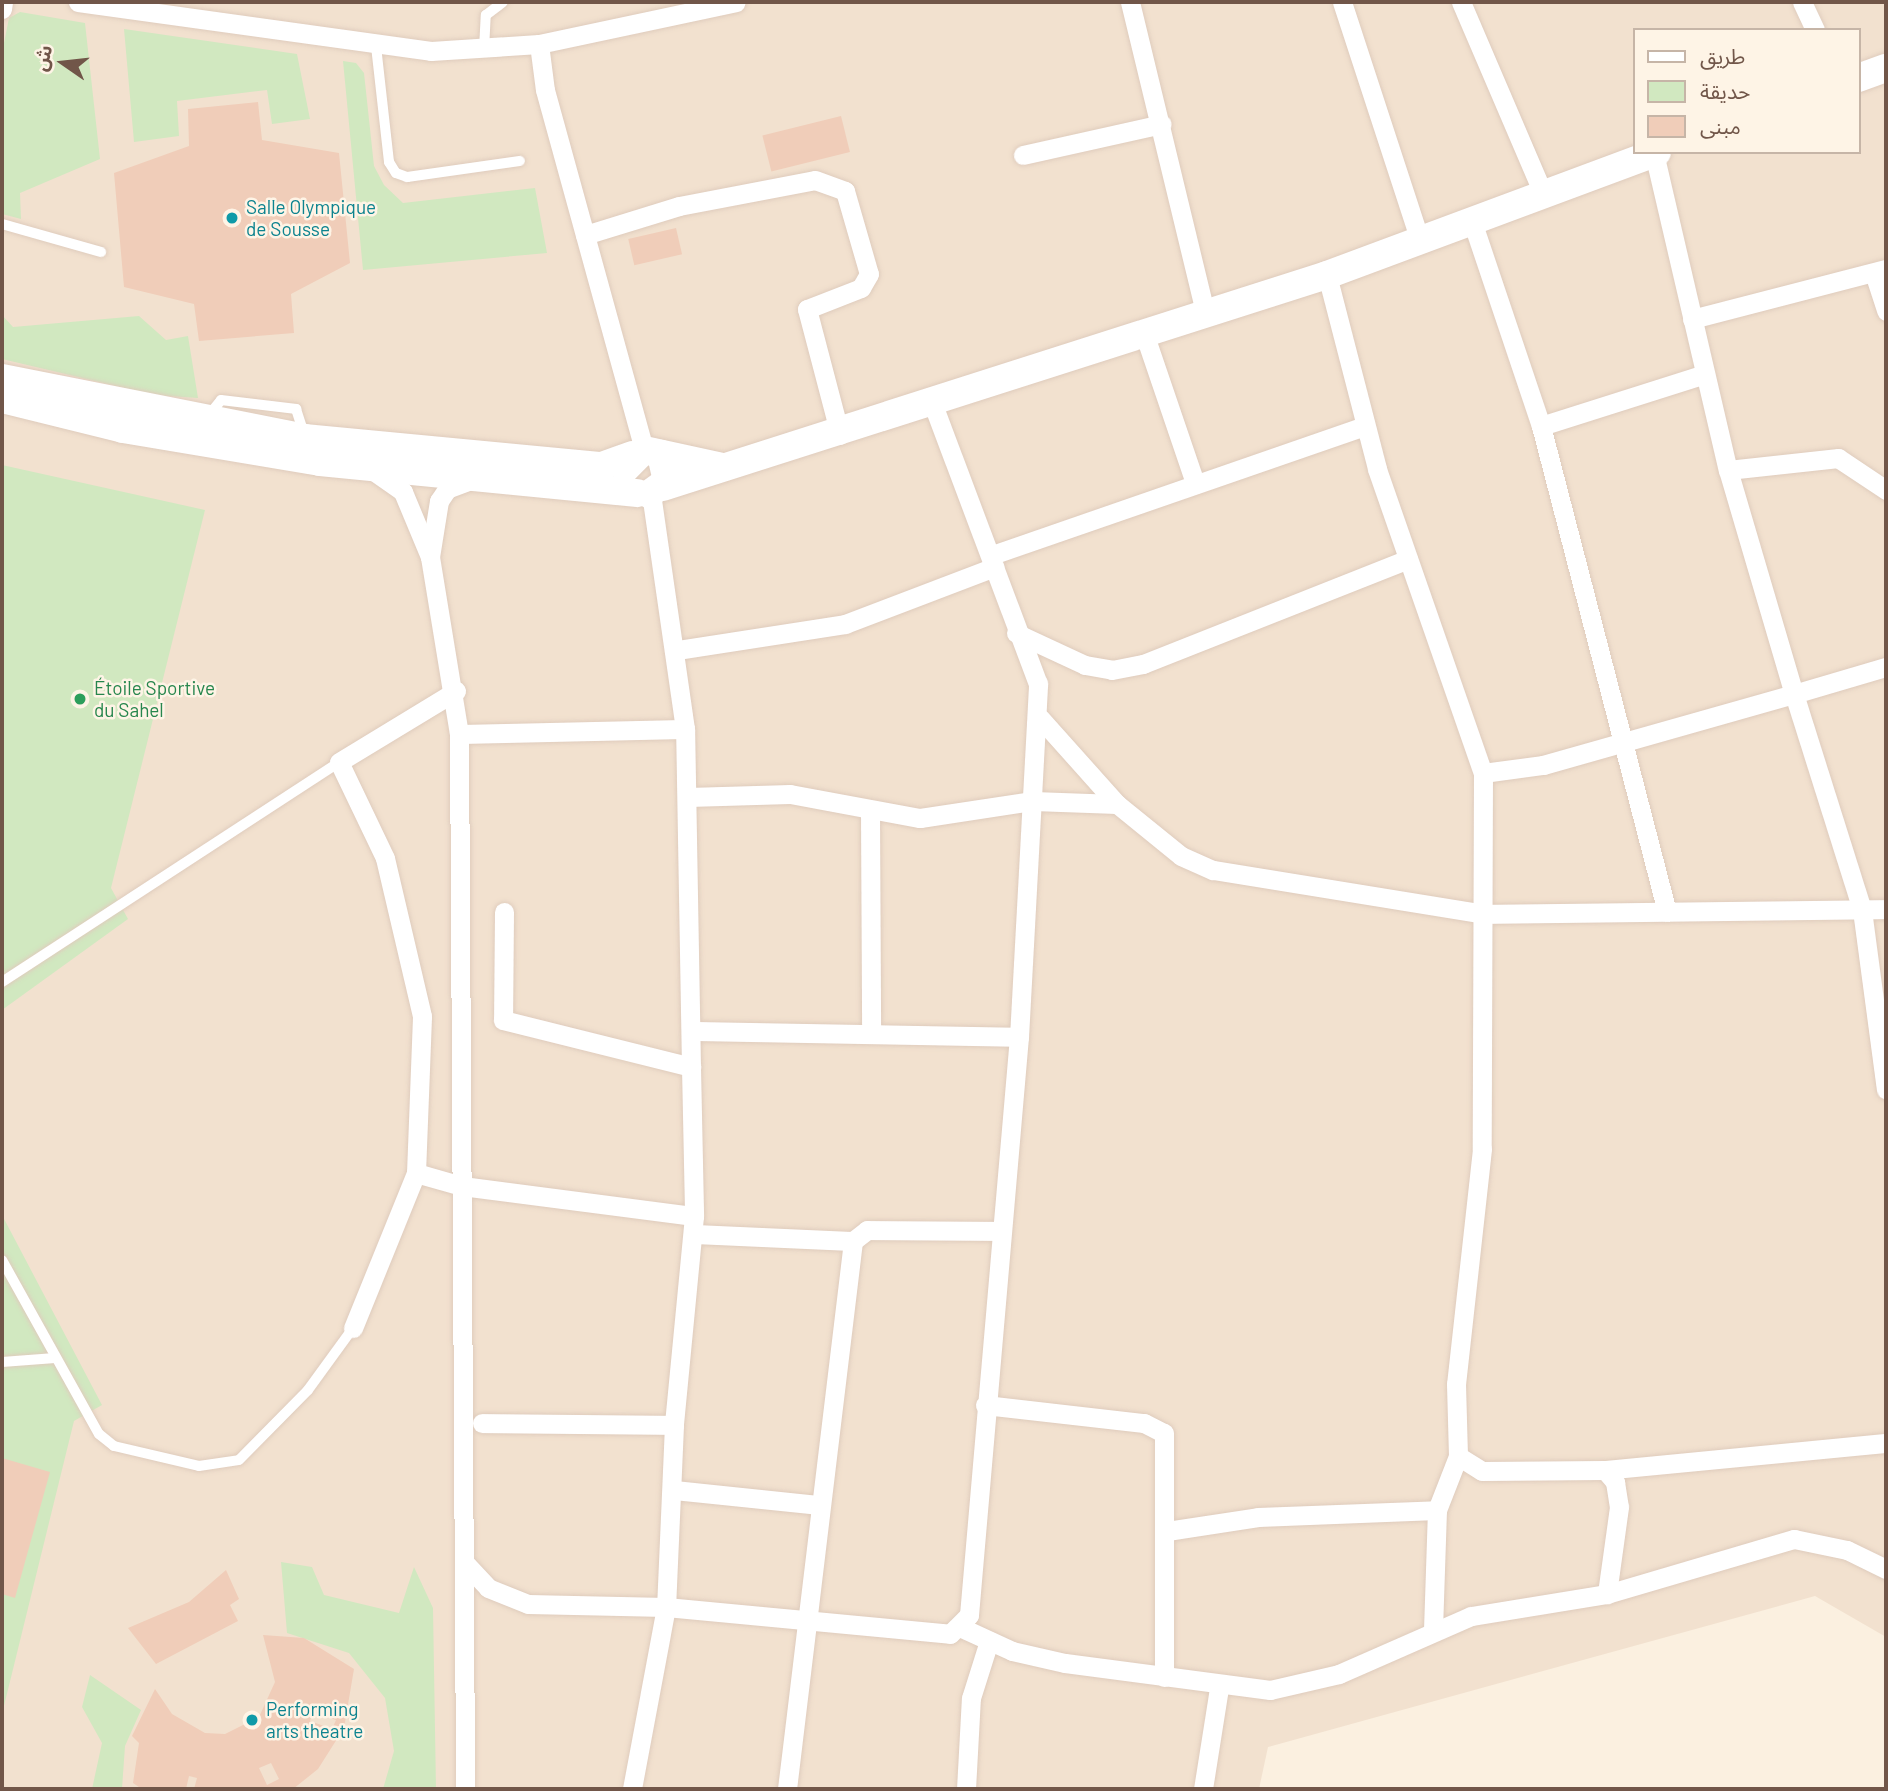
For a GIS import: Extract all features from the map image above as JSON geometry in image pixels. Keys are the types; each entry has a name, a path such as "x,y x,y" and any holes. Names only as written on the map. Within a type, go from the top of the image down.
{"main road":[{"path":"1860,77 1886,68"},
{"path":"2,399 123,429 368,468 651,491 723,467 840,435 1327,275 1473,224 1653,154"},
{"path":"2,378 205,421 304,438 602,466 645,453 723,467"},
{"path":"645,453 625,475 651,491"},
{"path":"645,453 668,467 651,491"}],"street":[{"path":"2,9 4,2"},
{"path":"78,2 376,46 484,50 539,44 736,2"},
{"path":"1130,2 1162,124 1205,313"},
{"path":"1342,2 1420,243"},
{"path":"1461,2 1544,196"},
{"path":"1802,2 1814,28"},
{"path":"539,44 585,235 645,453"},
{"path":"1023,155 1162,124"},
{"path":"1656,154 1728,470 1794,694 1862,910 1886,1089"},
{"path":"585,235 679,206 815,180 845,191 870,266 867,283 807,309 840,435"},
{"path":"1473,224 1541,426 1667,912"},
{"path":"1692,319 1880,271 1886,311"},
{"path":"1327,275 1364,426 1483,772 1485,914 1482,1149 1456,1384 1458,1456 1437,1510 1433,1630"},
{"path":"1144,333 1195,483"},
{"path":"1541,426 1705,374"},
{"path":"464,1562 488,1588 528,1604 666,1607 950,1634 962,1628 969,1615 1000,1231 1019,1037 1040,718 1038,684 1016,633 993,561 933,405"},
{"path":"678,650 845,625 993,561 1195,483 1364,426"},
{"path":"1728,470 1838,458 1886,490"},
{"path":"368,468 403,492 430,557 456,691 460,734 465,1789"},
{"path":"430,557 439,501 456,484 478,478"},
{"path":"632,1789 666,1607 674,1490 674,1425 694,1225 685,729 678,650 651,491"},
{"path":"1016,633 1085,665 1143,664 1408,559"},
{"path":"1483,772 1543,765 1886,667"},
{"path":"354,1328 416,1173 422,1016 407,934 385,858 340,762 456,691"},
{"path":"1040,718 1117,804 1181,856 1213,870 1485,914 1886,909"},
{"path":"460,734 685,729"},
{"path":"688,797 790,794 870,812 920,818 1033,801 1117,804"},
{"path":"870,812 872,1031"},
{"path":"504,912 503,1020 691,1067"},
{"path":"691,1031 872,1031 1019,1037"},
{"path":"416,1173 462,1186 694,1225 853,1241 867,1230 1000,1231"},
{"path":"787,1789 853,1241"},
{"path":"985,1405 1144,1423 1164,1433 1167,1531 1164,1677"},
{"path":"482,1423 674,1425"},
{"path":"1458,1456 1482,1471 1605,1470 1886,1443"},
{"path":"1605,1470 1615,1482 1619,1507 1607,1594"},
{"path":"674,1490 820,1505"},
{"path":"1167,1531 1258,1517 1437,1510"},
{"path":"962,1628 989,1641 1065,1663 1219,1688 1307,1685 1471,1616 1607,1594 1794,1539 1838,1547 1886,1569"},
{"path":"966,1789 971,1698 989,1641"},
{"path":"1203,1789 1219,1688"}],"lane":[{"path":"484,50 486,15 503,2"},
{"path":"376,46 389,162 396,173 407,177 520,161"},
{"path":"2,224 101,252"},
{"path":"2,982 340,762"},
{"path":"2,1260 99,1434 114,1446 221,1466 239,1460 264,1437 354,1328"},
{"path":"2,1362 55,1358"}],"shaded area":[{"path":"2,2 1886,2 1886,1637 1815,1596 1268,1747 1259,1789 2,1789"}],"green space":[{"path":"20,12 85,23 100,159 20,193 21,219 2,214 2,53 9,18"},
{"path":"124,29 297,54 310,119 272,124 267,90 177,101 179,136 134,142"},
{"path":"343,61 356,63 364,73 374,166 384,185 403,203 535,188 547,253 363,270"},
{"path":"2,315 13,327 139,316 166,340 188,336 198,398 154,395 2,359"},
{"name":"Étoile Sportive du Sahel","path":"2,465 205,510 111,888 128,919 2,1010"},
{"path":"2,1215 102,1405 74,1421 2,1714"},
{"path":"281,1562 312,1567 324,1595 399,1613 414,1567 433,1608 436,1789 383,1789 394,1751 385,1698 349,1653 287,1633"},
{"path":"90,1675 141,1710 125,1746 122,1789 92,1789 102,1743 82,1707"}],"building":[{"name":"Salle Olympique de Sousse","path":"258,102 262,140 339,153 350,263 291,294 294,333 199,341 194,304 124,287 114,173 189,146 188,109"},
{"path":"841,116 850,152 771,171 762,136"},
{"path":"676,228 682,254 634,265 628,239"},
{"path":"2,1458 50,1472 15,1598 2,1594"},
{"path":"226,1570 239,1599 230,1605 238,1621 156,1664 128,1628 189,1602"},
{"path":"263,1635 304,1638 354,1669 344,1728 318,1769 293,1789 194,1789 197,1778 189,1776 186,1789 142,1789 133,1783 139,1743 132,1736 155,1689 172,1714 205,1733 225,1734 259,1717 275,1682","holes":["313,1712 336,1720 332,1729 310,1721","271,1763 279,1779 267,1785 259,1768"]}],"place":[{"name":"Salle Olympique de Sousse","path":"232,218"},
{"name":"Étoile Sportive du Sahel","path":"80,699"},
{"name":"Performing arts theatre","path":"252,1720"}]}
